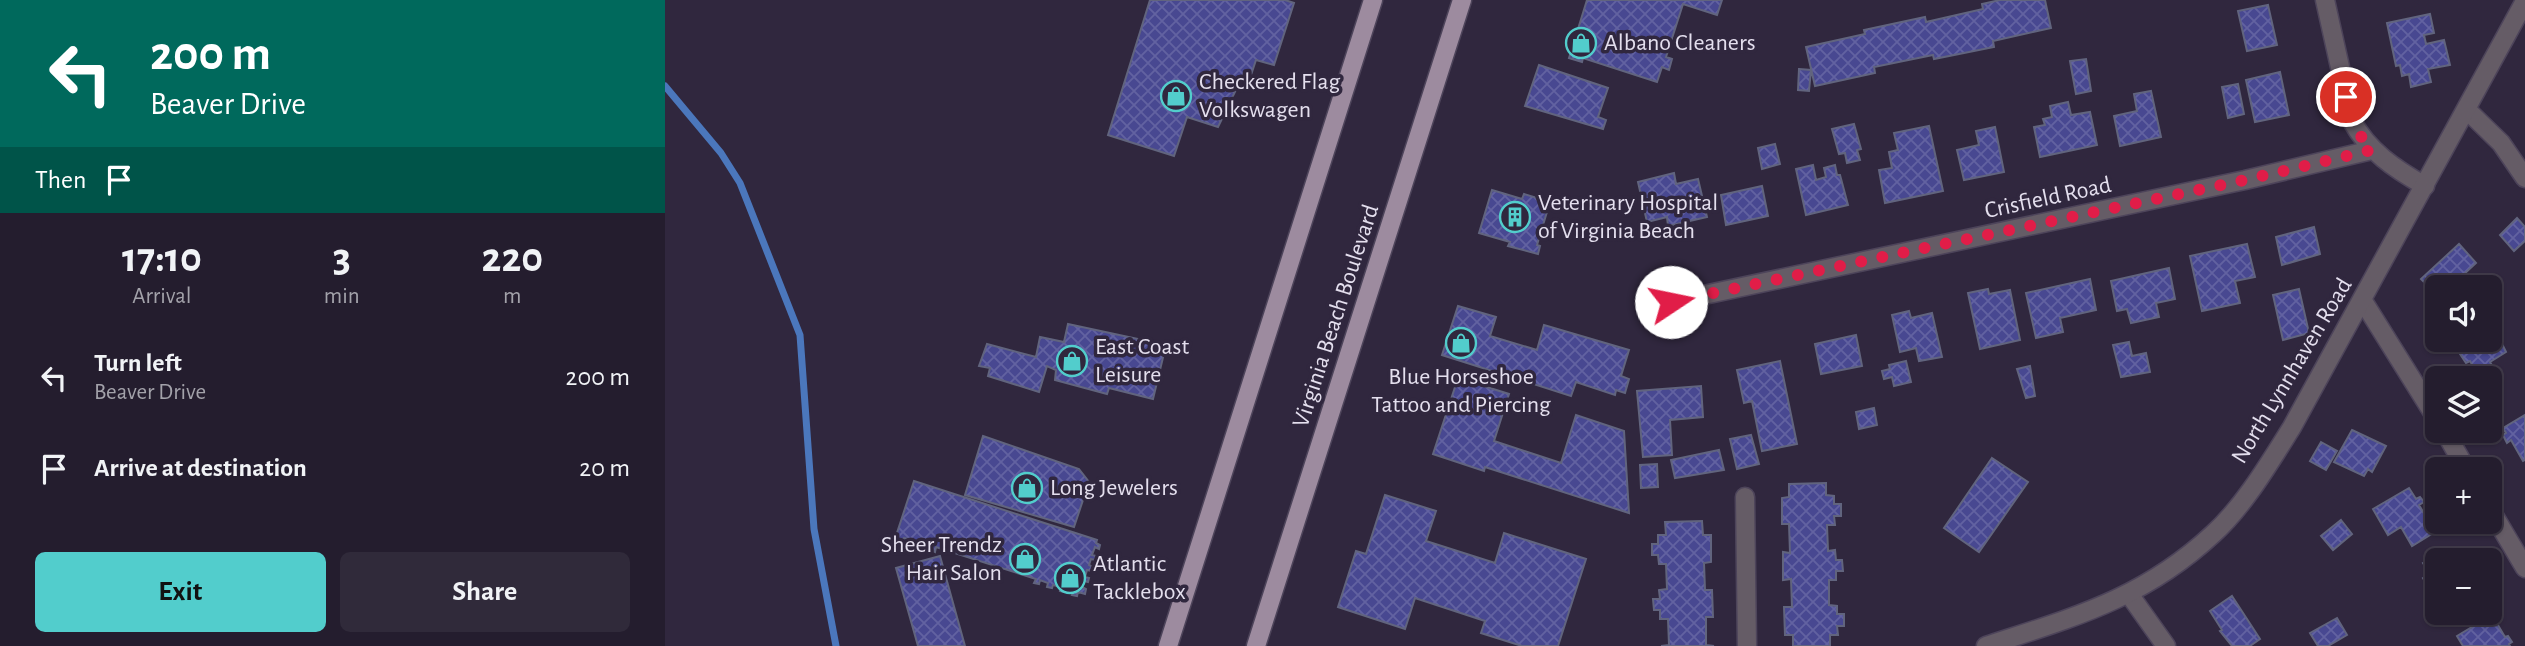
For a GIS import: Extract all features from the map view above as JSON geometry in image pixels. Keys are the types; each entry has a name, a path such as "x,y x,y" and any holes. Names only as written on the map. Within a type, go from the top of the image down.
{"main road":[{"path":"1168,646 1373,0"},
{"name":"Virginia Beach Boulevard","path":"1256,646 1462,0"}],"street":[{"path":"2325,0 2351,121 2361,139 2372,150 2425,186"},
{"name":"North Lynnhaven Road","path":"1986,646 2092,611 2129,594 2168,571 2215,533 2248,493 2292,426 2363,301 2525,1"},
{"path":"2467,110 2501,143 2525,178"},
{"name":"Crisfield Road","path":"1671,302 2232,183 2372,150"},
{"path":"2363,301 2425,400"},
{"path":"1745,497 1747,646"},
{"path":"2502,529 2525,568"},
{"path":"2129,594 2166,646"}],"building":[{"name":"Checkered Flag Volkswagen","path":"1150,0 1285,0 1294,3 1274,65 1256,60 1251,75 1244,73 1218,127 1187,117 1174,156 1108,135"},
{"path":"1587,0 1722,0 1717,15 1683,4 1666,57 1672,59 1669,70 1662,67 1657,82 1583,58 1582,62 1569,58"},
{"path":"2000,0 2045,0 2051,28 1993,41 1994,47 1934,59 1933,55 1874,67 1875,73 1815,86 1806,47 1865,34 1864,30 1925,17 1926,22 1983,9 1982,4"},
{"path":"2268,5 2277,45 2247,51 2238,11"},
{"path":"2430,14 2434,33 2424,35 2426,44 2444,40 2450,65 2428,69 2431,82 2411,87 2409,74 2402,76 2400,65 2396,66 2387,23"},
{"path":"2086,59 2091,91 2076,94 2070,61"},
{"path":"1539,65 1608,88 1598,117 1606,120 1603,129 1525,106"},
{"path":"1799,69 1811,70 1809,91 1798,90"},
{"path":"2280,72 2289,115 2255,122 2246,80"},
{"path":"2238,84 2244,114 2228,118 2222,87"},
{"path":"2151,91 2161,137 2120,146 2114,116 2137,111 2134,94"},
{"path":"2068,102 2071,115 2090,112 2097,145 2040,157 2034,127 2045,125 2043,119 2052,117 2050,106"},
{"path":"1854,124 1861,149 1857,150 1860,160 1847,163 1845,153 1839,154 1832,129"},
{"path":"1929,126 1943,191 1885,203 1879,170 1892,168 1889,152 1898,150 1894,133"},
{"path":"1995,127 2004,172 1964,180 1957,150 1979,145 1976,131"},
{"path":"1775,144 1780,164 1762,169 1758,148"},
{"path":"1813,165 1816,180 1826,177 1824,168 1835,165 1848,205 1806,215 1796,169"},
{"path":"1674,173 1676,184 1698,179 1707,217 1668,226 1667,217 1647,222 1638,182"},
{"path":"1762,186 1768,216 1726,225 1721,195"},
{"name":"Veterinary Hospital of Virginia Beach","path":"1492,190 1522,199 1524,194 1550,202 1537,245 1540,246 1538,254 1508,246 1510,242 1479,233"},
{"path":"2517,218 2525,227 2525,241 2514,251 2500,235"},
{"path":"2314,227 2320,254 2282,265 2276,237"},
{"path":"2247,244 2255,277 2235,281 2240,303 2202,311 2190,256"},
{"path":"2459,244 2476,263 2463,275 2425,275"},
{"path":"2169,268 2175,299 2156,303 2159,317 2131,323 2127,309 2117,311 2111,281"},
{"path":"2090,279 2096,310 2060,318 2063,332 2036,338 2026,293"},
{"path":"1988,289 1989,294 2010,290 2020,340 1980,349 1968,293"},
{"path":"2299,289 2309,333 2283,340 2273,295"},
{"path":"1458,306 1496,317 1490,336 1537,350 1544,325 1629,350 1621,376 1629,379 1625,393 1616,390 1615,395 1576,382 1571,396 1442,355"},
{"path":"1909,311 1911,318 1932,313 1942,357 1919,361 1916,348 1900,352 1892,315"},
{"name":"East Coast Leisure","path":"1068,324 1166,345 1153,399 1109,388 1107,394 1055,380 1056,370 1047,366 1039,392 988,376 990,368 979,366 987,344 1036,357 1040,337 1064,342"},
{"path":"1856,335 1862,366 1821,374 1815,344"},
{"path":"2129,342 2132,356 2146,353 2150,372 2121,377 2113,345"},
{"path":"2502,344 2506,352 2490,362 2492,366 2473,366 2470,361 2466,363 2460,354 2502,352"},
{"path":"1780,361 1797,444 1762,451 1752,401 1744,403 1737,370"},
{"path":"1906,361 1911,382 1894,386 1892,377 1884,379 1882,371 1890,369 1889,365"},
{"path":"2030,366 2035,396 2026,398 2017,369"},
{"path":"1458,378 1509,394 1494,441 1561,463 1576,415 1624,431 1629,513 1485,467 1484,471 1433,454"},
{"path":"1701,386 1703,417 1670,420 1672,455 1643,457 1637,391"},
{"path":"1874,408 1877,425 1859,429 1856,412"},
{"path":"2525,415 2523,461 2511,440 2507,443 2503,428"},
{"path":"2352,430 2386,446 2372,472 2368,469 2364,476 2334,462"},
{"path":"1751,435 1759,464 1737,469 1730,439"},
{"name":"Long Jewelers","path":"983,436 1079,469 1089,482 1074,527 965,495"},
{"path":"2321,442 2337,451 2326,470 2310,461"},
{"path":"1719,450 1724,470 1675,478 1671,460"},
{"path":"1992,458 2028,482 1979,552 1944,528"},
{"path":"1657,464 1658,487 1641,488 1640,465"},
{"path":"914,481 1097,540 1099,549 1095,547 1092,555 1096,556 1095,560 1091,559 1089,565 1093,567 1092,571 1087,570 1085,577 1089,578 1088,582 1084,581 1082,587 1086,589 1085,594 1078,592 1077,596 1072,595 1074,591 1065,588 1064,592 1060,591 1061,587 1053,585 1052,588 1047,587 1048,583 1040,580 1039,584 1034,583 1036,579 936,547 935,552 931,550 932,546 925,544 924,548 914,541 913,544 909,543 910,539 904,538 902,542 895,539"},
{"path":"1826,483 1826,495 1834,496 1834,504 1841,504 1841,516 1834,516 1835,525 1827,525 1828,551 1835,550 1836,560 1842,560 1843,571 1836,571 1836,580 1829,580 1829,605 1837,606 1837,614 1844,614 1844,626 1837,626 1838,635 1830,635 1830,646 1793,646 1793,635 1785,635 1784,607 1792,607 1791,579 1783,580 1783,552 1790,553 1789,524 1782,524 1782,498 1789,497 1789,484"},
{"path":"2409,488 2416,499 2420,497 2424,502 2419,505 2425,515 2425,534 2432,534 2412,546 2401,527 2388,535 2373,509"},
{"path":"1385,495 1436,511 1426,541 1495,563 1504,533 1586,559 1558,646 1522,646 1481,633 1485,621 1415,598 1405,629 1338,607 1356,551 1366,554"},
{"path":"2341,520 2352,534 2333,550 2321,536"},
{"path":"1702,521 1703,535 1711,535 1711,562 1704,563 1705,590 1712,590 1713,617 1706,617 1706,645 1714,646 1661,646 1669,645 1668,619 1660,619 1660,610 1654,610 1653,599 1660,599 1659,590 1667,589 1666,564 1659,564 1658,555 1652,555 1652,544 1658,544 1658,535 1666,535 1665,522"},
{"path":"940,556 965,646 918,646 896,568"},
{"path":"2232,596 2260,639 2250,646 2232,646 2220,631 2222,630 2210,611"},
{"path":"2337,618 2347,635 2328,646 2318,646 2310,633"},
{"path":"2475,625 2498,625 2505,637 2508,636 2512,642 2510,646 2463,646 2457,636"}],"waterway":[{"path":"665,86 721,153 740,183 800,335 814,529 836,646"}],"place":[{"name":"Albano Cleaners","path":"1581,43"},
{"name":"Checkered Flag Volkswagen","path":"1176,96"},
{"name":"Veterinary Hospital of Virginia Beach","path":"1515,217"},
{"name":"Blue Horseshoe Tattoo and Piercing","path":"1461,343"},
{"name":"East Coast Leisure","path":"1072,361"},
{"name":"Long Jewelers","path":"1027,488"},
{"name":"Sheer Trendz Hair Salon","path":"1025,559"},
{"name":"Atlantic Tacklebox","path":"1070,578"}],"route":[{"path":"1671,302 2245,180 2372,150 2361,139 2351,121 2346,97"}]}
